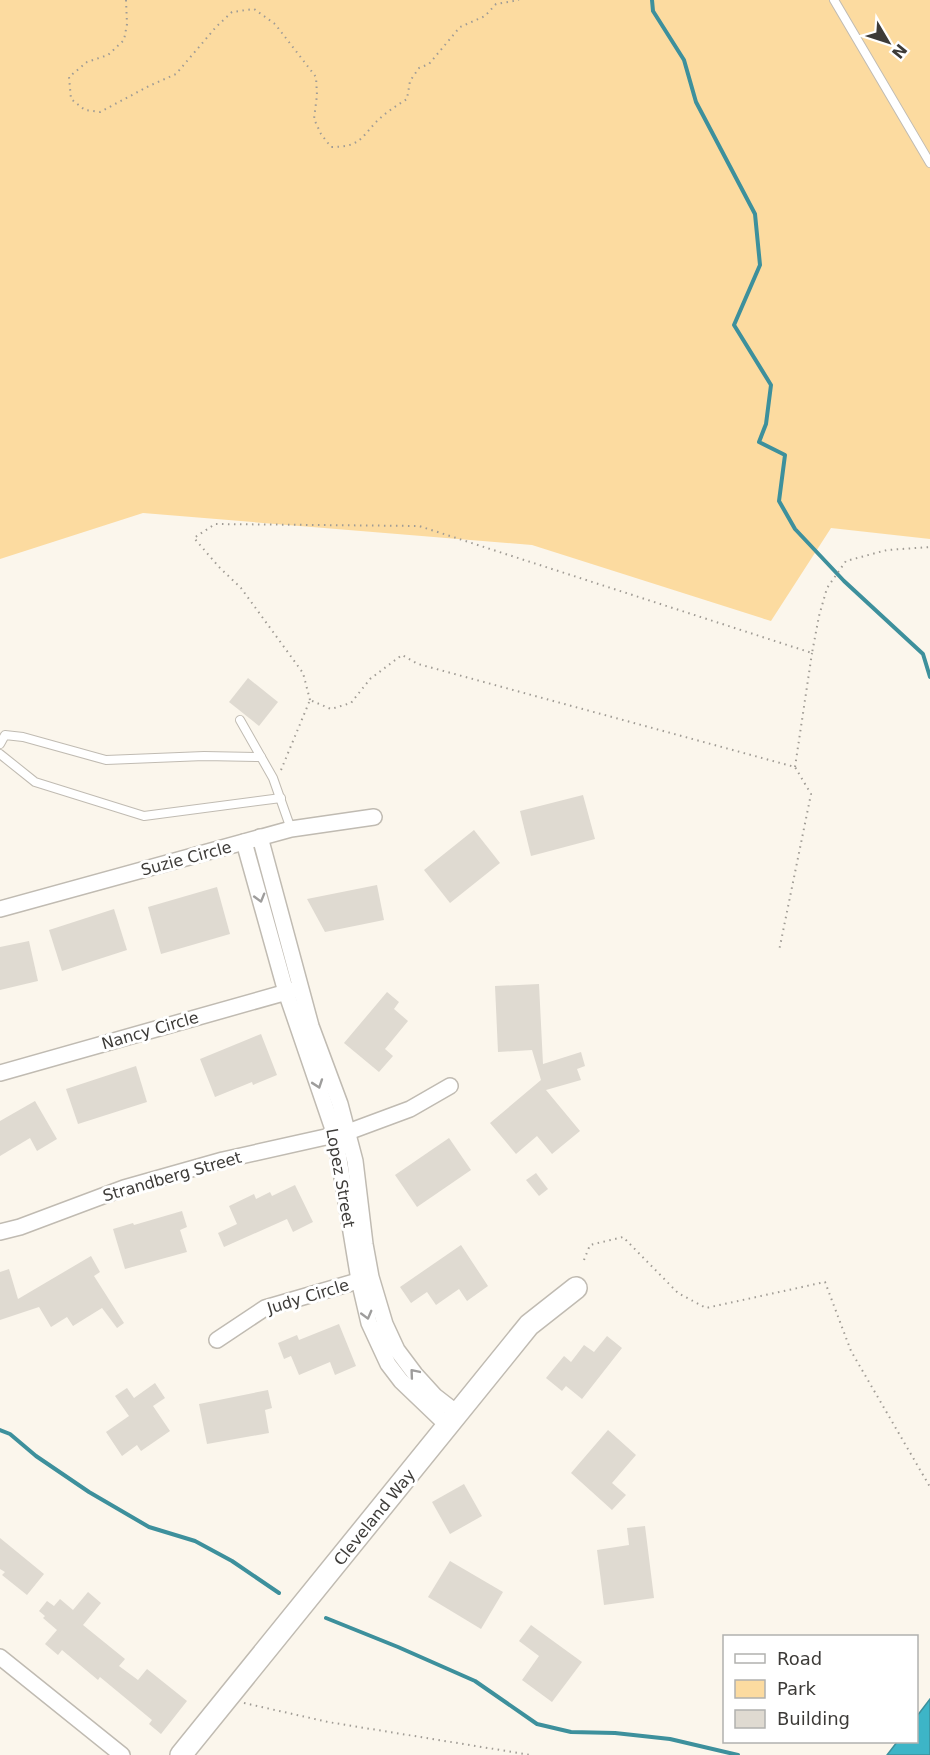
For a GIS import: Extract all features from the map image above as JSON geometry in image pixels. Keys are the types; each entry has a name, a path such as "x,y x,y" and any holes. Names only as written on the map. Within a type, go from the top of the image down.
{"street":[{"name":"Suzie Circle","path":"0,909 291,829 375,817"},
{"name":"Lopez Street","path":"260,837 293,990"},
{"name":"Lopez Street","path":"244,842 293,990 311,1026 332,1078 341,1133 355,1161 364,1244 365,1278 397,1350 452,1419"},
{"name":"Nancy Circle","path":"0,1073 293,990"},
{"name":"Strandberg Street","path":"0,1232 20,1227 124,1188 224,1160 341,1133 410,1109 450,1086"},
{"name":"Judy Circle","path":"217,1340 265,1308 365,1278"},
{"name":"Cleveland Way","path":"182,1755 529,1325 576,1288"},
{"path":"0,1657 122,1755"}],"lane":[{"path":"834,0 930,163"},
{"path":"240,720 276,786 291,829"},
{"path":"0,744 5,735 23,737 106,760 204,756 261,757"},
{"path":"0,754 35,782 144,816 281,798"}],"path":[{"path":"126,0 127,24 124,40 108,55 87,62 69,77 71,99 85,110 100,112 176,74 216,27 232,12 254,9 275,24 316,77 317,94 314,118 321,134 331,147 345,147 365,138 375,123 407,99 410,81 418,68 429,64 460,27 485,16 496,4 519,0"},
{"path":"276,786 310,700 303,673 241,588 194,538 215,524 419,526 812,653"},
{"path":"779,951 811,794 795,767 812,653 827,588 846,561 887,550 930,547"},
{"path":"310,700 331,709 351,703 370,679 402,655 418,664 795,767"},
{"path":"584,1260 590,1245 623,1237 678,1293 706,1308 825,1282 850,1351 930,1487"},
{"path":"227,1699 328,1722 531,1755"}],"green space":[{"path":"0,0 930,0 930,539 831,528 771,621 532,545 143,513 0,559"}],"water":[{"path":"930,1699 930,1755 887,1755 896,1743 918,1743 918,1715"}],"building":[{"path":"248,678 278,702 259,726 229,702"},
{"path":"583,795 595,839 531,856 520,811"},
{"path":"474,830 500,863 450,903 424,870"},
{"path":"377,885 384,920 325,932 307,899"},
{"path":"217,887 230,934 161,954 148,907"},
{"path":"114,909 127,950 62,971 49,930"},
{"path":"29,941 38,981 0,990 0,947"},
{"path":"539,984 543,1064 581,1052 585,1066 577,1069 581,1080 546,1090 580,1131 552,1154 537,1136 516,1154 490,1123 541,1080 532,1050 498,1052 495,986"},
{"path":"387,992 399,1002 394,1009 408,1021 385,1049 393,1056 379,1072 344,1043"},
{"path":"261,1034 277,1075 215,1097 200,1059"},
{"path":"136,1066 147,1102 78,1124 66,1089"},
{"path":"35,1101 57,1139 37,1151 30,1138 0,1156 0,1121"},
{"path":"449,1138 471,1170 417,1207 395,1175"},
{"path":"536,1173 548,1189 539,1196 526,1180"},
{"path":"295,1185 313,1222 293,1232 287,1219 224,1247 218,1233 237,1224 229,1206 254,1194 256,1199 270,1192 272,1196"},
{"path":"182,1211 187,1227 180,1230 187,1252 125,1269 113,1229"},
{"path":"461,1245 488,1286 467,1301 459,1289 436,1305 427,1292 411,1303 400,1287"},
{"path":"91,1256 100,1272 94,1276 124,1323 117,1328 102,1308 73,1326 67,1317 51,1327 39,1307 0,1320 0,1272 9,1269 18,1299"},
{"path":"339,1324 356,1366 335,1375 330,1362 299,1375 291,1356 284,1359 278,1343 297,1335 299,1340"},
{"path":"607,1336 622,1348 582,1399 566,1386 562,1391 546,1378 564,1356 571,1362 584,1345 594,1352"},
{"path":"155,1383 165,1398 153,1406 170,1431 141,1451 137,1445 122,1456 106,1432 129,1416 115,1396 127,1388 134,1398"},
{"path":"268,1390 272,1408 265,1410 269,1433 207,1444 199,1404"},
{"path":"608,1430 636,1455 612,1483 626,1495 612,1510 571,1473"},
{"path":"464,1484 482,1516 450,1534 432,1502"},
{"path":"645,1526 654,1598 604,1605 597,1550 629,1545 627,1528"},
{"path":"0,1538 44,1574 27,1595 2,1575 5,1572 0,1569"},
{"path":"450,1561 503,1592 481,1629 428,1597"},
{"path":"88,1592 101,1603 83,1625 125,1659 119,1666 138,1680 147,1669 187,1701 161,1734 149,1724 152,1720 100,1677 98,1680 62,1650 58,1655 45,1644 57,1630 43,1618 45,1616 39,1611 47,1601 54,1606 60,1599 73,1610"},
{"path":"531,1625 582,1662 552,1702 522,1680 539,1656 519,1641"}],"waterway":[{"path":"652,0 653,11 684,60 696,102 755,214 760,265 734,325 771,385 766,424 759,442 785,455 779,501 795,529 844,581 923,654 930,677"},
{"path":"0,1430 10,1434 36,1456 89,1492 149,1527 195,1541 232,1561 279,1593"},
{"path":"326,1618 475,1681 537,1724 571,1732 615,1733 670,1739 738,1755"}]}
